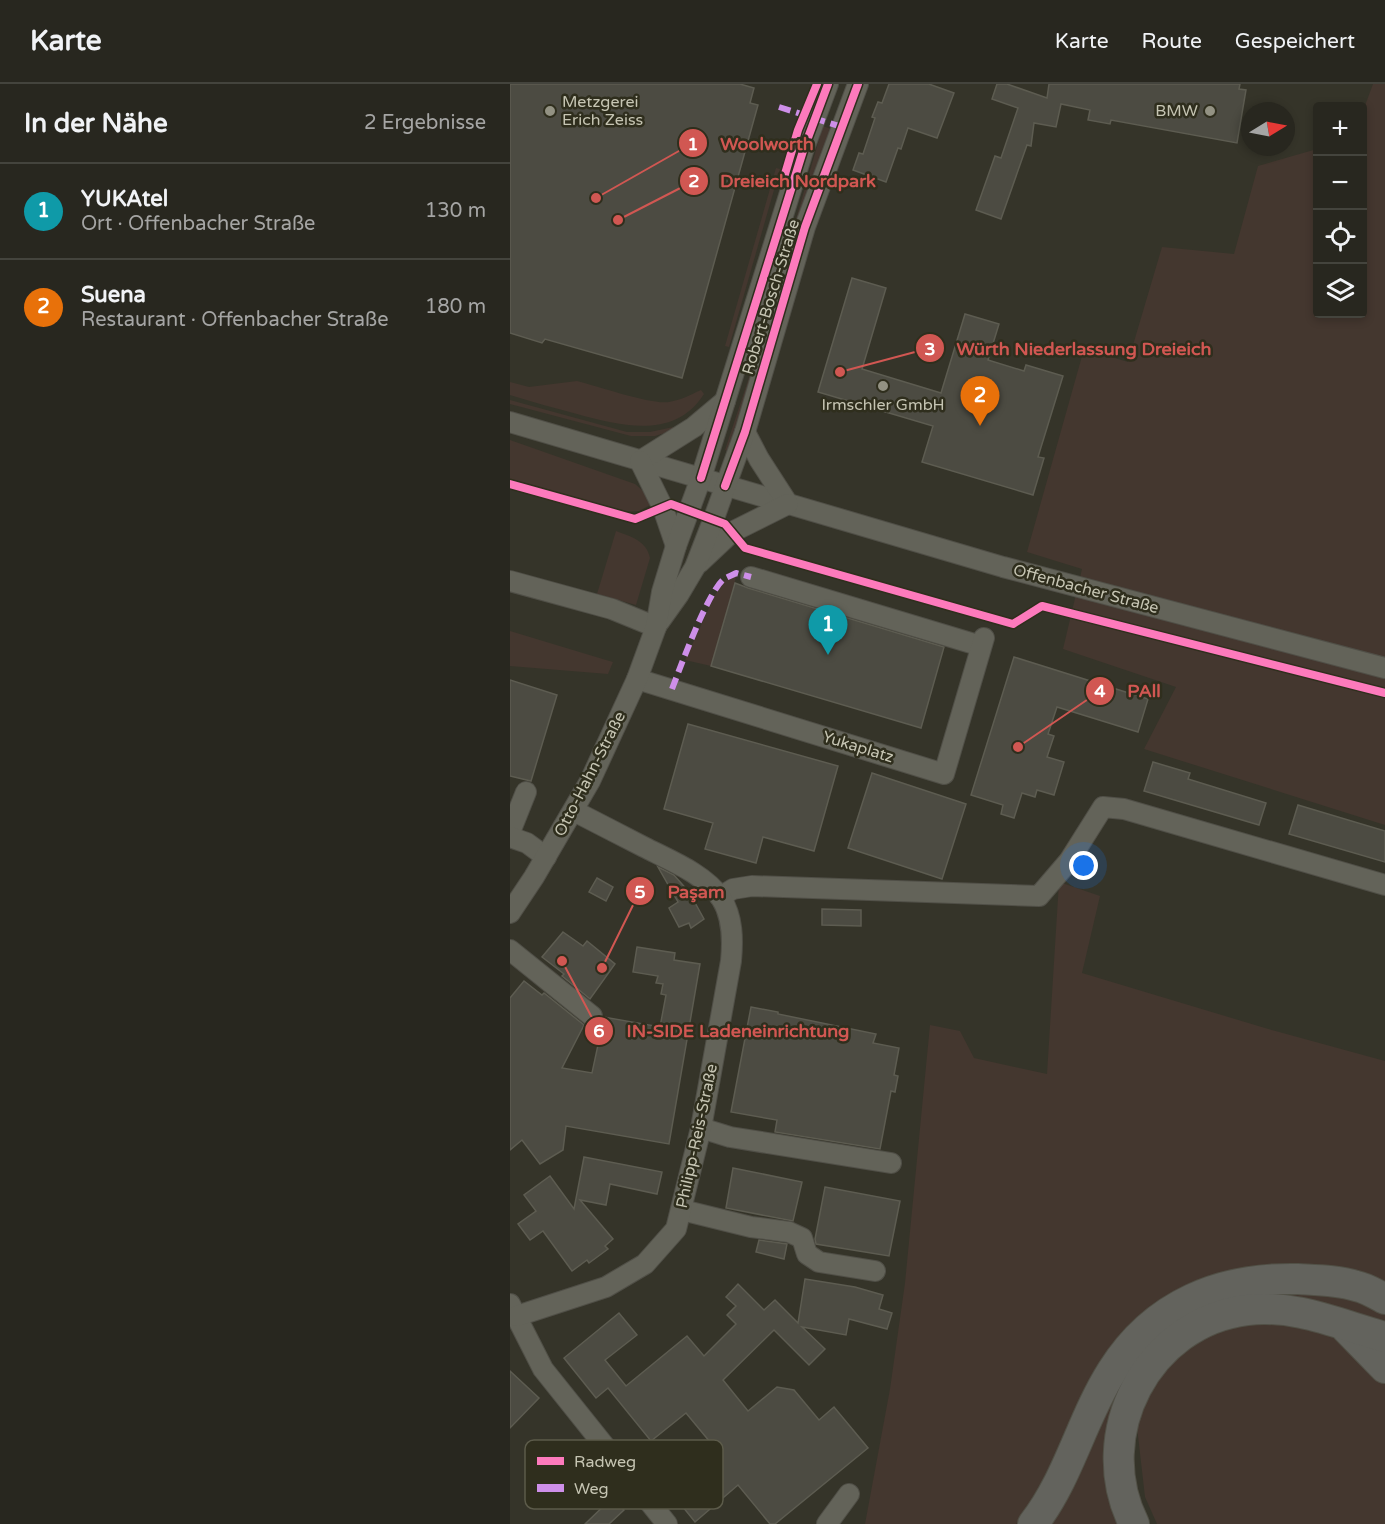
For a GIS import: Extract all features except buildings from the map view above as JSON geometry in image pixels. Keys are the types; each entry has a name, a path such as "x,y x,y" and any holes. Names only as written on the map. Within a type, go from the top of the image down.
{"highway":[{"path":"1033,1524 1060,1481 1096,1400 1111,1373 1133,1343 1158,1319 1193,1298 1237,1283 1270,1279 1371,1284 1385,1299"},
{"path":"1134,1524 1129,1515 1119,1468 1122,1424 1137,1386 1148,1369 1165,1349 1184,1333 1224,1314 1249,1310 1297,1311 1385,1337"},
{"path":"1344,1326 1385,1368"}],"street":[{"name":"Robert-Bosch-Straße","path":"701,478 803,151 828,84"},
{"name":"Robert-Bosch-Straße","path":"725,486 745,432 806,227 858,84"},
{"path":"676,546 663,508 640,461 694,427 725,401"},
{"name":"Offenbacher Straße","path":"510,422 1003,567 1385,668"},
{"path":"695,567 732,532 788,504 759,459 745,432"},
{"name":"Otto-Hahn-Straße","path":"510,913 574,811 619,721 656,627 662,592 701,478"},
{"name":"Otto-Hahn-Straße","path":"656,627 695,567 725,486"},
{"name":"Yukaplatz","path":"637,679 945,774 982,642 752,577"},
{"path":"510,581 612,609 656,627"},
{"path":"526,792 510,834 546,857"},
{"path":"720,897 733,889 752,886 1039,896 1069,861 1103,807 1124,809 1385,885"},
{"name":"Philipp-Reis-Straße","path":"513,1310 606,1287 645,1264 676,1229 701,1128 731,961 732,933 727,910 720,897 690,870 574,811"},
{"path":"510,950 592,1016"},
{"path":"701,1128 730,1137 891,1163"},
{"path":"682,1210 751,1227 789,1232 802,1238 807,1254 819,1262 875,1271"},
{"path":"513,1310 543,1369 600,1440"},
{"path":"827,1524 849,1494"},
{"path":"655,1509 667,1524"}],"shaded area":[{"path":"1373,84 1385,84 1385,825 1144,749 1176,687 1063,649 1082,569 1027,552 1084,349 1128,362 1162,247 1234,254 1258,166 1313,150 1313,318 1367,318 1366,102"},
{"path":"823,126 831,129 809,187 732,452 725,450 757,353"},
{"path":"776,168 780,169 729,347 725,346"},
{"path":"577,381 661,402 678,400 701,390 704,394 692,409 678,418 663,424 646,426 611,422 510,395 510,382 529,387"},
{"path":"510,400 627,432 650,432 678,426 655,436 631,436 510,404"},
{"path":"510,440 635,484 652,504 639,511 622,512 510,480"},
{"path":"616,531 642,543 650,558 636,605 597,594"},
{"path":"737,574 711,666 685,660 715,595 724,581"},
{"path":"510,631 613,662 608,674 510,666"},
{"path":"1059,882 1100,896 1082,973 1385,1061 1385,1524 1157,1524 1145,1497 1137,1427 1126,1524 1050,1524 1022,1519 1016,1524 865,1524 890,1389 905,1283 930,1025 960,1031 974,1058 1047,1074"}],"marked path":[{"path":"779,107 842,127"},
{"path":"672,689 695,631 717,586 724,579 736,573 751,577"}],"cycle path":[{"path":"785,174 798,130 817,84"},
{"path":"701,478 803,151 828,84"},
{"path":"725,486 745,432 805,227 858,84"},
{"path":"510,484 635,519 671,504 725,524 745,548 1013,624 1042,606 1385,693"}],"place":[{"name":"Metzgerei Erich Zeiss","path":"550,111"},
{"name":"BMW","path":"1210,111"},
{"name":"Woolworth","path":"596,198"},
{"name":"Dreieich Nordpark","path":"618,220"},
{"name":"Würth Niederlassung Dreieich","path":"840,372"},
{"name":"Irmschler GmbH","path":"883,386"},
{"name":"Suena","path":"980,426"},
{"name":"YUKAtel","path":"828,655"},
{"name":"PAll","path":"1018,747"},
{"name":"IN-SIDE Ladeneinrichtung","path":"562,961"},
{"name":"Paşam","path":"602,968"}]}
